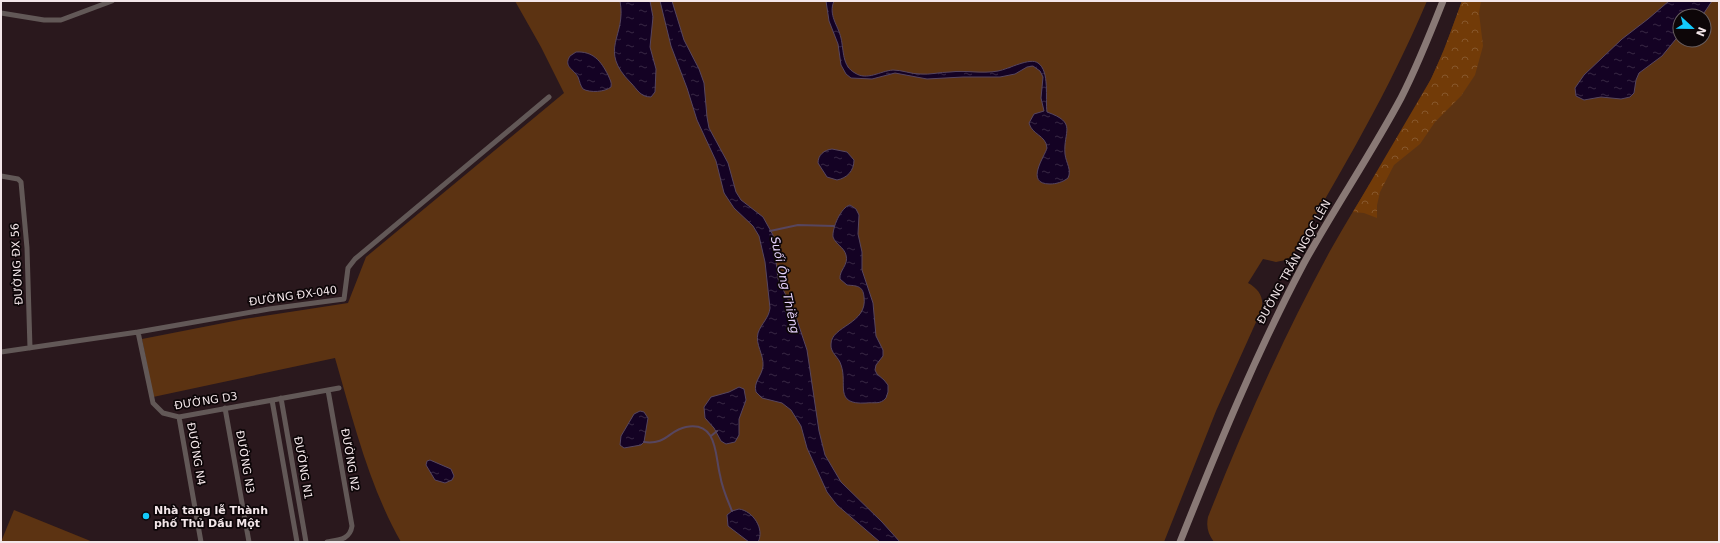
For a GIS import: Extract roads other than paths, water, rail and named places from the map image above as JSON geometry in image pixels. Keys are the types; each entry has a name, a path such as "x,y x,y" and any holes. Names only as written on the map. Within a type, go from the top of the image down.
{"street":[{"path":"1,12 44,20 61,20 112,1"},
{"name":"ĐƯỜNG TRẦN NGỌC LÊN","path":"1180,542 1232,413 1269,331 1305,261 1400,99 1419,62 1443,1"},
{"name":"ĐƯỜNG ĐX-040","path":"1,352 138,332 269,308 344,299 348,268 355,259 549,97"},
{"name":"ĐƯỜNG ĐX 56","path":"1,176 20,180 27,248 30,348"},
{"name":"ĐƯỜNG D3","path":"138,332 153,403 163,413 179,416 339,388"},
{"name":"ĐƯỜNG N2","path":"327,542 342,539 350,533 352,524 328,390"},
{"name":"ĐƯỜNG N1","path":"281,398 306,542"},
{"name":"ĐƯỜNG N1","path":"272,400 297,542"},
{"name":"ĐƯỜNG N3","path":"225,408 249,542"},
{"name":"ĐƯỜNG N4","path":"179,416 201,542"}],"water":[{"path":"620,1 650,1 653,17 650,47 656,69 655,92 651,97 644,96 639,92 621,71 616,61 614,52 620,24"},
{"path":"660,1 672,1 684,40 699,69 704,83 709,128 728,163 736,192 741,200 763,217 773,235 778,279 795,314 807,350 819,431 825,455 841,482 900,542 880,542 837,505 827,492 807,448 801,426 791,410 782,403 762,398 756,392 755,388 763,366 757,337 770,308 765,262 759,236 753,226 734,208 724,193 716,161 697,120 671,46"},
{"path":"826,1 834,1 832,11 840,33 846,62 851,70 860,75 869,76 893,70 924,74 992,72 1030,61 1038,63 1042,67 1046,78 1047,112 1057,116 1066,124 1065,154 1069,169 1068,178 1062,182 1052,184 1042,183 1038,180 1038,169 1047,148 1044,140 1033,130 1029,123 1034,114 1044,111 1041,98 1043,77 1040,71 1033,66 1027,67 1015,74 1000,77 927,79 895,73 872,79 851,78 846,74 841,65 838,44 829,21"},
{"path":"1669,1 1712,1 1707,8 1672,8 1672,44 1662,56 1639,73 1636,80 1634,93 1630,97 1621,99 1601,97 1584,100 1576,96 1575,88 1584,75 1622,39"},
{"path":"576,52 587,53 599,61 608,75 611,82 611,87 605,90 597,91 583,89 578,77 568,65 570,56"},
{"path":"832,149 847,152 854,160 853,167 847,176 837,180 827,177 818,163 822,153 826,150"},
{"path":"850,205 856,209 859,215 858,234 862,252 862,270 873,303 876,336 883,350 883,356 876,365 875,370 888,385 886,398 877,403 856,403 849,401 845,397 843,372 841,365 831,347 833,338 837,333 861,313 864,306 864,297 861,288 847,285 840,279 847,259 844,250 833,237 834,228 840,214"},
{"path":"739,387 744,389 746,400 739,419 739,435 735,442 726,444 721,441 714,428 705,418 704,407 711,397 729,392"},
{"path":"640,411 644,412 648,418 644,442 641,445 624,448 620,445 621,436 634,414"},
{"path":"430,460 451,469 454,476 452,480 445,483 435,480 426,465 427,461"},
{"path":"739,509 749,513 759,526 760,537 758,542 749,542 728,526 727,515 732,511"}],"waterway":[{"path":"770,231 798,225 834,226"},
{"path":"644,442 658,441 686,427 704,429 710,435 713,442 722,484 732,511"},
{"path":"711,436 717,431"}],"place":[{"name":"Nhà tang lễ Thành phố Thủ Dầu Một","path":"146,516"}],"water label":[{"name":"Suối Ông Thiềng","path":"785,285"}]}
